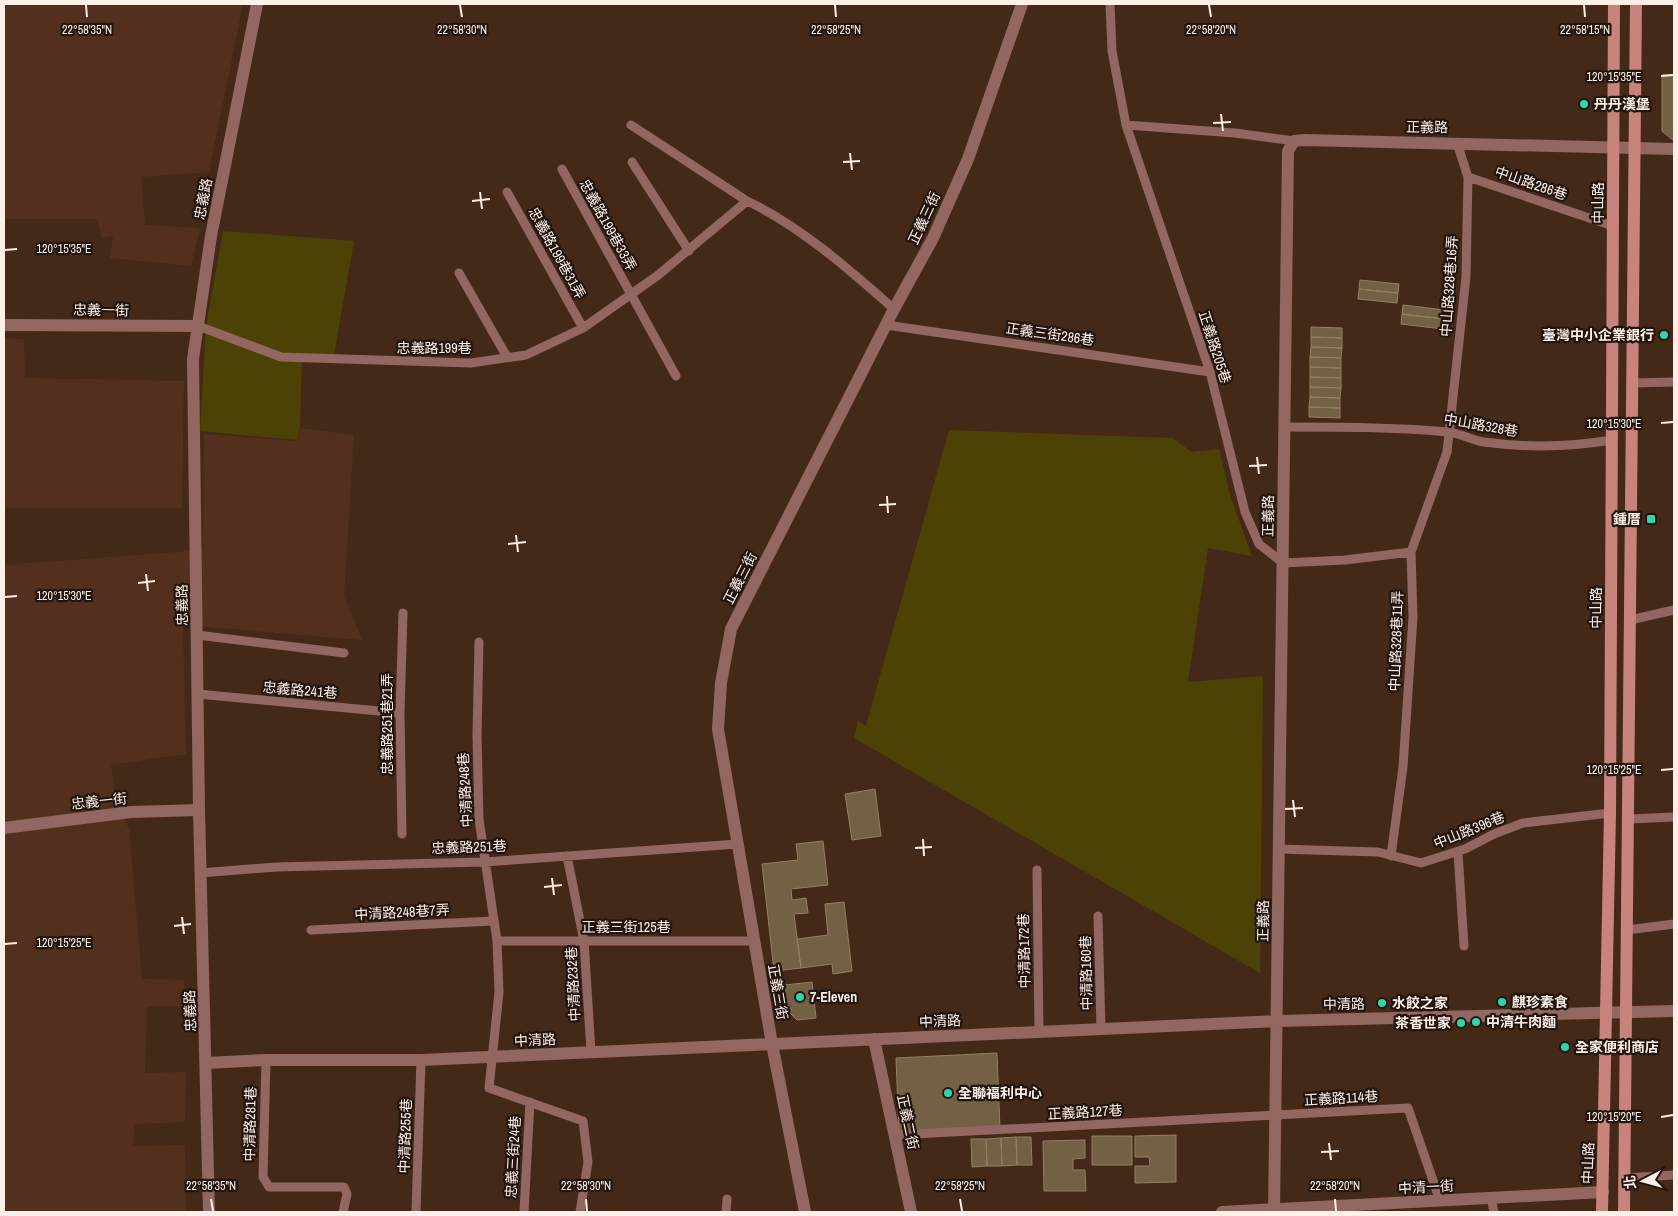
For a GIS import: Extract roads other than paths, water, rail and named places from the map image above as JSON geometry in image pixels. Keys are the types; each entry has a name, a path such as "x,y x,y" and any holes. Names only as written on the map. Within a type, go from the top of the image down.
{"main road":[{"name":"中山路","path":"1602,1212 1608,1012 1610,813 1614,4"},
{"path":"1624,1212 1636,4"}],"street":[{"name":"忠義路","path":"209,1212 200,873 193,359 211,236 257,4"},
{"name":"正義三街","path":"805,1212 772,1044 718,729 721,682 731,629 894,309 933,238 968,159 1022,4"},
{"name":"正義路","path":"1274,1211 1288,150 1294,142 1304,140 1674,149"},
{"name":"忠義一街","path":"4,325 198,326"},
{"name":"忠義一街","path":"4,828 131,812 199,810"},
{"name":"中清路","path":"206,1064 266,1060 421,1060 1277,1021 1674,1012"},
{"name":"正義二街","path":"874,1039 911,1212"},
{"name":"中清一街","path":"1222,1212 1363,1209 1440,1201 1603,1192"}],"lane":[{"name":"正義路205巷","path":"1110,4 1112,51 1126,125 1210,372 1245,512 1259,544 1283,563"},
{"path":"1126,125 1235,133 1294,142"},
{"path":"631,126 747,201 763,209 845,266 894,309"},
{"name":"中山路328巷16弄","path":"1450,432 1466,277 1468,177 1457,143"},
{"path":"632,162 689,251"},
{"name":"忠義路199巷33弄","path":"562,169 676,376"},
{"name":"中山路286巷","path":"1468,177 1613,226"},
{"name":"忠義路199巷31弄","path":"507,192 583,328"},
{"name":"忠義路199巷","path":"198,326 281,358 471,363 526,354 583,328 689,251 747,201"},
{"path":"459,273 507,356"},
{"name":"正義三街286巷","path":"886,325 1210,372"},
{"path":"1632,383 1674,382"},
{"name":"中山路328巷","path":"1284,427 1348,427 1450,432 1482,442 1527,447 1579,445 1612,440"},
{"name":"中山路328巷11弄","path":"1391,856 1404,767 1413,617 1411,552 1447,452 1450,432"},
{"path":"1283,563 1345,560 1411,552"},
{"path":"1630,620 1674,610"},
{"name":"忠義路251巷21弄","path":"402,834 400,713 403,613"},
{"path":"197,635 344,653"},
{"name":"中清路248巷","path":"479,642 477,735 479,819 497,941 499,992 494,1056 489,1088 530,1102"},
{"name":"忠義路241巷","path":"198,694 400,713"},
{"name":"中山路396巷","path":"1279,849 1378,852 1421,863 1458,852 1523,823 1610,813"},
{"path":"1629,819 1674,817"},
{"name":"忠義路251巷","path":"200,873 276,868 484,862 738,844"},
{"path":"1458,852 1464,946"},
{"name":"中清路232巷","path":"567,856 584,941 591,1052"},
{"name":"中清路172巷","path":"1037,870 1039,1032"},
{"name":"中清路160巷","path":"1098,916 1101,1029"},
{"name":"中清路248巷7弄","path":"311,930 493,922"},
{"path":"1627,930 1674,924"},
{"name":"正義三街125巷","path":"497,941 754,941"},
{"name":"中清路281巷","path":"266,1060 263,1177 269,1188 344,1187 347,1194 343,1212"},
{"name":"中清路255巷","path":"416,1212 421,1060"},
{"path":"530,1102 583,1120 588,1162 580,1212"},
{"name":"忠義三街24巷","path":"524,1212 530,1102"},
{"name":"正義路114巷","path":"1276,1116 1408,1108 1440,1201"},
{"name":"正義路127巷","path":"895,1135 1276,1116"},
{"path":"1625,1178 1674,1175"},
{"path":"726,1212 727,1198"},
{"path":"1491,1198 1494,1212"}],"place":[{"name":"丹丹漢堡","path":"1584,104"},
{"name":"臺灣中小企業銀行","path":"1664,335"},
{"name":"鍾厝","path":"1651,519"},
{"name":"7-Eleven","path":"800,997"},
{"name":"麒珍素食","path":"1502,1002"},
{"name":"水餃之家","path":"1382,1003"},
{"name":"中清牛肉麵","path":"1476,1022"},
{"name":"茶香世家","path":"1461,1023"},
{"name":"全家便利商店","path":"1565,1047"},
{"name":"全聯福利中心","path":"948,1093"}]}
